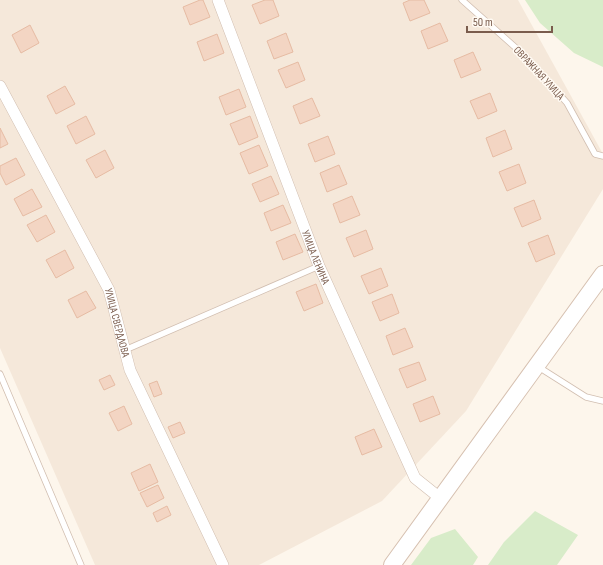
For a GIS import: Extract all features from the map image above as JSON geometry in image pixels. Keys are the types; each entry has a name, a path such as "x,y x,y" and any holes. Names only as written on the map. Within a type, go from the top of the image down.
{"main road":[{"path":"392,565 603,274"}],"street":[{"name":"УЛИЦА ЛЕНИНА","path":"218,0 319,266 415,478 440,498"},
{"name":"УЛИЦА СВЕРДЛОВА","path":"0,86 109,290 130,370 223,565"}],"lane":[{"name":"ОВРАЖНАЯ УЛИЦА","path":"462,0 524,55 567,103 595,154 603,156"},
{"path":"125,350 319,266"},
{"path":"536,366 586,397 603,401"},
{"path":"0,374 81,565"}],"shaded area":[{"path":"0,0 518,0 603,154 603,189 466,411 382,501 259,565 95,565 0,348"}],"green space":[{"path":"525,0 603,0 603,67 574,53 540,23"},
{"path":"535,511 578,535 557,565 488,565 504,542"},
{"path":"455,529 478,557 473,565 411,565 431,538"}],"building":[{"path":"203,0 210,17 190,25 183,7"},
{"path":"265,0 273,0 279,16 260,24 252,5"},
{"path":"410,0 424,0 430,13 410,21 403,3"},
{"path":"440,23 448,41 428,49 421,31"},
{"path":"30,25 39,43 21,53 12,35"},
{"path":"286,33 293,52 274,59 267,41"},
{"path":"217,34 224,53 204,61 197,42"},
{"path":"473,52 481,70 461,78 454,60"},
{"path":"298,62 305,80 286,88 278,70"},
{"path":"65,86 75,104 56,114 47,96"},
{"path":"239,89 246,107 226,115 219,97"},
{"path":"490,93 497,111 478,119 470,101"},
{"path":"312,98 320,116 300,124 293,106"},
{"path":"86,116 95,134 76,144 67,126"},
{"path":"250,116 258,137 239,145 230,124"},
{"path":"0,128 8,144 0,148"},
{"path":"505,130 512,149 493,157 486,138"},
{"path":"328,136 335,154 315,162 308,144"},
{"path":"259,145 268,166 249,174 240,153"},
{"path":"105,150 114,168 96,178 86,160"},
{"path":"16,158 25,175 6,185 0,173 0,166"},
{"path":"519,164 526,183 507,191 499,172"},
{"path":"339,165 347,184 327,192 320,173"},
{"path":"271,176 279,194 260,202 252,184"},
{"path":"32,189 42,207 23,216 14,199"},
{"path":"352,196 360,215 340,223 333,204"},
{"path":"534,200 541,219 522,227 514,208"},
{"path":"283,205 291,223 271,231 264,213"},
{"path":"46,215 55,232 37,242 27,225"},
{"path":"366,230 373,249 354,257 346,238"},
{"path":"295,234 303,252 283,260 276,242"},
{"path":"548,235 555,254 536,262 528,243"},
{"path":"65,250 74,268 56,278 46,260"},
{"path":"381,268 388,286 369,294 361,276"},
{"path":"316,284 323,303 304,311 296,292"},
{"path":"86,291 96,308 77,318 68,300"},
{"path":"392,294 399,313 380,321 372,302"},
{"path":"405,328 413,347 393,355 386,336"},
{"path":"419,362 426,380 407,388 399,369"},
{"path":"110,375 115,385 104,390 99,380"},
{"path":"157,381 162,394 154,397 149,384"},
{"path":"433,396 440,414 420,422 413,404"},
{"path":"124,406 132,424 118,431 109,413"},
{"path":"180,422 185,433 173,438 168,427"},
{"path":"374,429 382,447 362,455 355,437"},
{"path":"150,464 158,482 139,491 131,473"},
{"path":"158,485 164,498 147,507 140,493"},
{"path":"167,506 171,515 157,522 153,513"}]}
